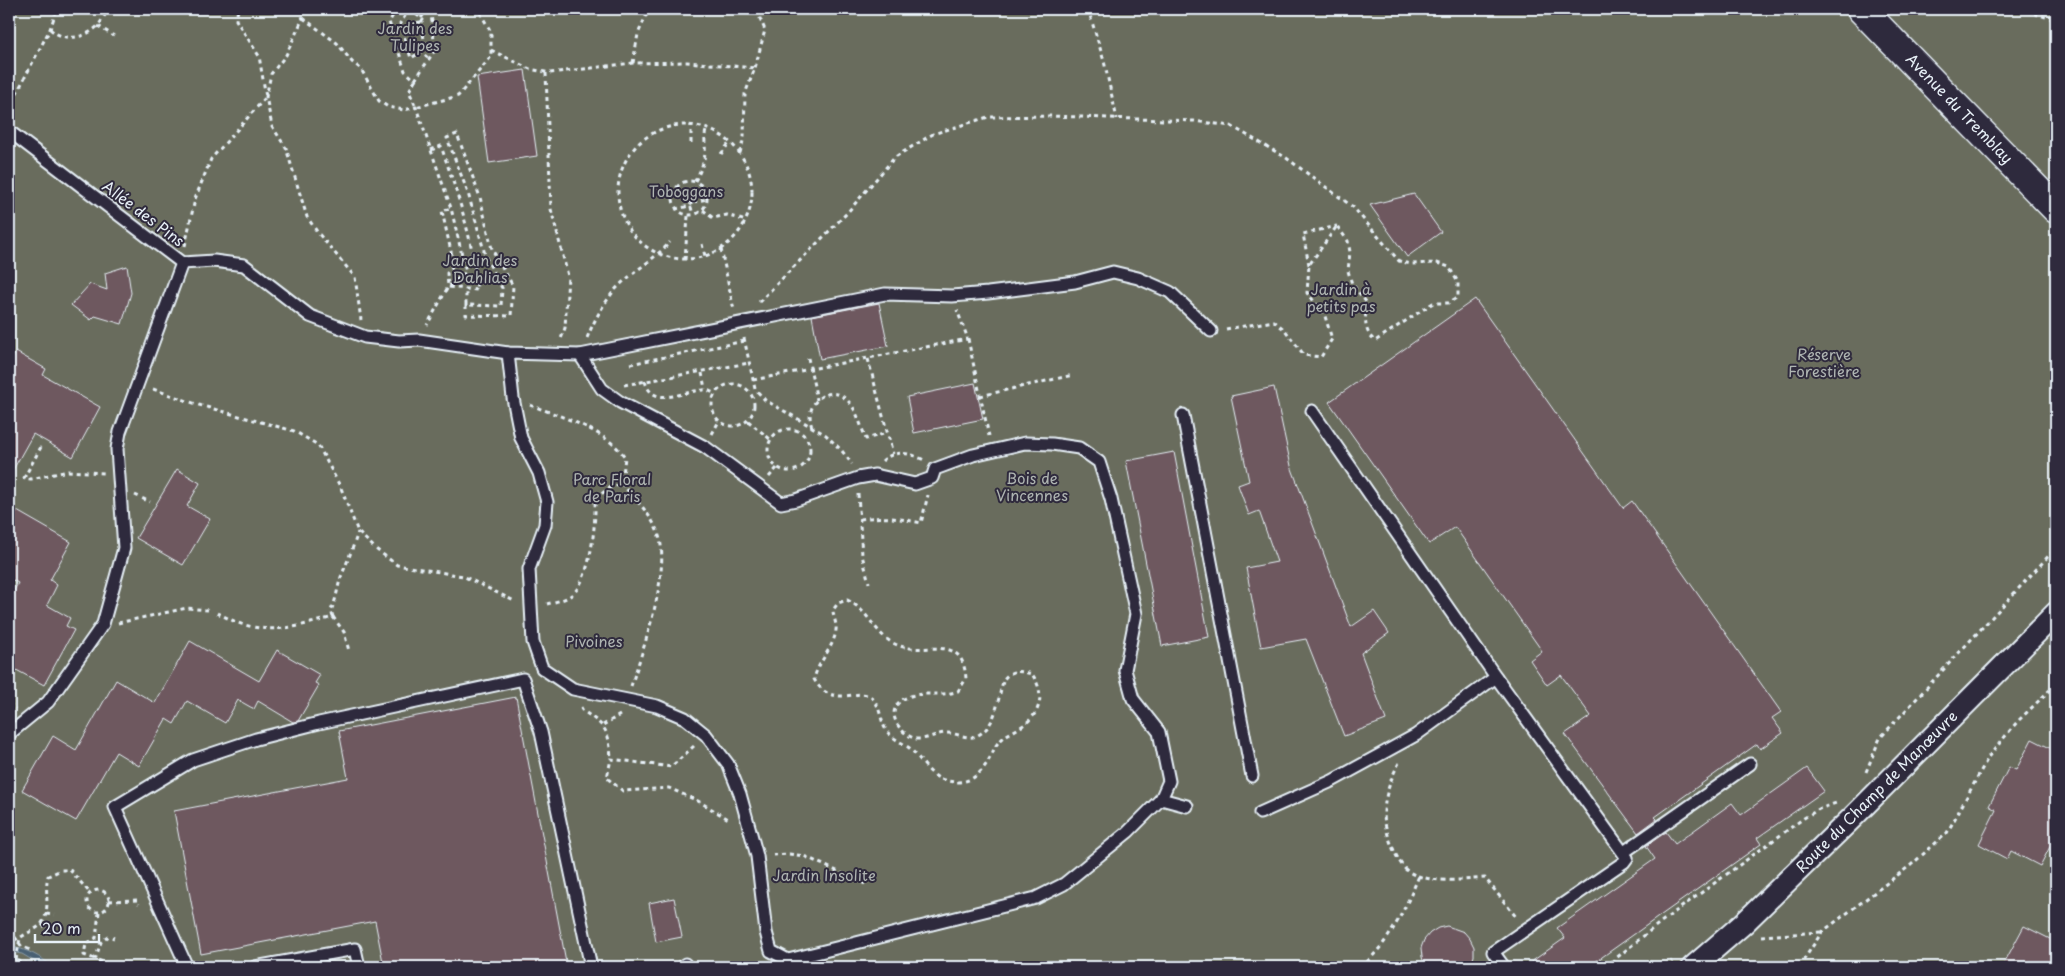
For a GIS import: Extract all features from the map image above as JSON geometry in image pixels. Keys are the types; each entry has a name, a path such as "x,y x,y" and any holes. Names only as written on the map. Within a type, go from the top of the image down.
{"main road":[{"name":"Avenue du Tremblay","path":"1861,9 2056,209"}],"street":[{"name":"Route du Champ de Manœuvre","path":"1693,967 1744,923 2056,613"}],"lane":[{"name":"Allée des Pins","path":"9,131 182,263 214,261 244,266 310,316 365,337 400,341 419,340 508,353 580,355 886,294 952,296 988,294 1076,282 1113,272 1138,278 1170,292 1211,331"},
{"path":"9,734 48,702 103,624 124,548 117,449 120,432 182,263"},
{"path":"508,353 513,398 521,438 539,473 547,502 545,525 529,569 533,642 542,668 573,689 657,706 685,718 706,735 728,764 740,794 757,856 766,932 771,951 788,960 1036,898 1064,884 1128,832 1161,799 1169,781 1158,732 1133,699 1126,670 1136,614 1111,499 1099,462 1079,448 1025,443 973,454 933,473 915,484 875,475 858,478 796,500 781,503 705,447 620,402 602,389 580,355"},
{"path":"1312,411 1496,677 1627,858 1624,862 1494,952 1501,966"},
{"path":"1183,415 1252,776"},
{"path":"1260,813 1332,781 1416,735 1496,677"},
{"path":"187,967 115,807 193,760 238,745 319,723 523,679 541,732 591,967"},
{"path":"1624,852 1750,764"},
{"path":"1161,799 1187,806"},
{"path":"255,967 355,949 359,967"}],"path":[{"path":"9,108 50,29 57,9"},
{"path":"50,29 55,34 71,38 81,36 98,26 109,9"},
{"path":"238,9 236,20 258,56 272,126 286,148 307,217 354,277 365,337"},
{"path":"298,9 302,18 337,43 352,62 361,69 379,101 388,107 404,110 458,96 491,57 491,32 478,9"},
{"path":"397,9 389,22 404,71 415,80"},
{"path":"410,9 421,20 426,45 422,51 411,58 400,23 410,9"},
{"path":"419,340 448,287 466,272 451,208 410,91 435,50 432,13 427,9 421,20 411,25 418,50 422,51 429,59"},
{"path":"633,63 638,34 649,9"},
{"path":"740,153 744,138 745,94 755,68 764,30 756,9"},
{"path":"1088,9 1104,61 1117,119"},
{"path":"2019,9 2056,20"},
{"path":"182,263 195,199 211,159 266,97 271,74 286,55 302,18"},
{"path":"98,26 114,36"},
{"path":"491,50 530,69 546,73 633,63 687,62 755,68"},
{"path":"546,73 551,209 568,276 565,328 556,354"},
{"path":"739,324 847,213 895,157 933,134 988,117 1194,120 1231,126 1285,157 1353,207 1399,261 1410,264 1437,262 1449,267 1458,282 1458,297 1448,303 1434,303 1375,341 1369,336 1364,321 1367,303 1352,284 1348,271 1350,252 1348,241 1337,226"},
{"path":"681,125 691,125 707,128 730,142 740,153 750,173 752,195 746,221 736,236 721,249 705,256 685,260 659,254 639,242 626,224 619,204 619,182 626,160 640,142 659,130 681,125"},
{"path":"691,125 691,143"},
{"path":"695,182 704,159 704,134 707,128"},
{"path":"466,289 466,305 466,315 511,316 513,286 492,248 480,197 457,134 447,138 468,193 486,258 502,288 501,306 466,305"},
{"path":"721,154 730,142"},
{"path":"431,150 449,143"},
{"path":"441,146 460,199 476,266 477,290 448,287"},
{"path":"686,181 695,182 702,186 707,194 703,210 696,215 681,214 675,209 672,201 673,192 678,185 686,181"},
{"path":"707,194 712,194"},
{"path":"685,202 707,199"},
{"path":"685,260 688,214 691,202"},
{"path":"675,209 691,202"},
{"path":"691,202 692,211"},
{"path":"448,287 448,273 454,265 442,211 451,208"},
{"path":"703,210 713,218 728,215 746,221"},
{"path":"1308,265 1337,226"},
{"path":"1211,331 1274,321 1285,330 1304,355 1321,357 1332,339 1324,313 1307,293 1308,265 1303,234 1337,226"},
{"path":"580,355 595,318 616,290 659,254 670,242"},
{"path":"702,244 705,256"},
{"path":"721,249 755,388 765,400 826,435 852,464 858,478 862,555 869,582"},
{"path":"952,296 968,339 992,450"},
{"path":"753,380 968,339"},
{"path":"808,358 817,400"},
{"path":"868,359 892,454"},
{"path":"602,389 702,373 749,363"},
{"path":"702,373 705,389"},
{"path":"980,396 1073,375"},
{"path":"645,381 646,387 653,393 665,398 705,389 714,393"},
{"path":"732,383 742,385 750,392 755,402 754,412 748,421 739,426 728,426 719,421 713,413 711,403 714,393 722,386 732,383"},
{"path":"138,384 199,405 294,431 318,445 341,488 358,532 396,565 463,576 532,610 570,596 580,585 589,555 596,516 595,499 609,488 622,484"},
{"path":"812,428 809,421 809,413 817,400 824,395 833,394 848,400 866,440 887,433"},
{"path":"513,398 570,420 617,445 625,457 622,484 646,512 658,534 661,554 660,581 647,634 626,699"},
{"path":"748,421 770,439"},
{"path":"796,430 800,421"},
{"path":"786,428 796,430 805,435 810,444 810,455 806,464 797,470 787,472 777,468 770,460 767,450 770,439 776,432 786,428"},
{"path":"41,447 24,478 31,479 68,471 118,474"},
{"path":"860,519 879,516 901,518 921,523 933,473 914,455 892,454 881,462 875,475"},
{"path":"349,651 344,632 333,617 331,610 358,532"},
{"path":"1866,774 1880,738 2056,548"},
{"path":"847,600 860,609 893,643 915,648 945,647 956,654 962,661 966,679 958,692 942,695 918,693 903,700 894,708 895,721 908,735 921,739 948,733 973,737 981,733 988,726 995,712 1007,674 1020,671 1032,674 1040,690 1040,704 1032,718 998,742 981,772 975,778 964,782 943,780 936,776 908,748 893,738 886,730 876,702 872,697 867,695 845,697 831,694 818,686 814,679 816,670 834,637 836,629 833,610 838,603 847,600"},
{"path":"103,624 121,623 187,608 208,610"},
{"path":"217,614 245,626 272,629 290,629 333,617"},
{"path":"1800,967 1822,932 1912,865 1947,833 1989,756 2017,722 2056,684"},
{"path":"573,689 582,710 603,725 610,739 611,758 607,778 623,791 669,788 698,801 752,834"},
{"path":"611,758 671,768 706,735"},
{"path":"1416,735 1394,773 1384,815 1394,853 1408,872 1419,876 1450,881 1485,878 1526,930"},
{"path":"1605,967 1661,922 1804,818 1819,809 1844,800 1836,807"},
{"path":"757,856 789,854 804,856 865,884"},
{"path":"16,960 20,938 42,924 46,914 45,885 48,876 61,870 70,870 90,893"},
{"path":"1361,967 1387,938 1406,907 1419,876"},
{"path":"101,890 106,894 109,901 108,907 100,912 93,911 88,906 87,899 90,893 101,890"},
{"path":"109,901 137,900 141,909"},
{"path":"96,938 100,912"},
{"path":"46,914 54,915"},
{"path":"33,921 37,927"},
{"path":"42,924 48,931"},
{"path":"1753,936 1822,932"},
{"path":"95,960 101,942 109,936 114,938"},
{"path":"15,937 18,946"},
{"path":"96,938 101,942"},
{"path":"96,938 86,944 84,955 116,967"},
{"path":"18,946 31,950"},
{"path":"9,959 29,965"},
{"path":"1665,967 1672,960"},
{"path":"104,967 108,964"}],"green space":[{"name":"Bois de Vincennes","path":"9,9 2056,9 2056,967 9,967"}],"water":[{"path":"9,947 27,951 54,967 44,967 22,954 9,952"}],"building":[{"path":"525,70 537,156 489,163 477,77"},
{"path":"1414,194 1441,232 1407,257 1370,205"},
{"path":"127,266 131,293 122,324 95,316 91,320 71,305 90,284 107,290 105,273"},
{"path":"1475,299 1623,508 1632,501 1781,712 1772,718 1783,733 1760,749 1757,744 1655,817 1657,819 1638,833 1565,734 1591,716 1561,675 1547,685 1530,660 1542,651 1455,527 1429,544 1329,402"},
{"path":"879,303 888,346 820,359 812,316"},
{"path":"16,352 46,369 43,375 100,407 73,457 33,434 9,477 9,365"},
{"path":"975,383 983,419 914,433 907,397"},
{"path":"1274,387 1291,466 1351,627 1374,611 1389,633 1361,653 1386,720 1344,736 1306,639 1261,647 1246,568 1277,562 1259,511 1249,515 1238,485 1249,481 1231,396"},
{"path":"1174,452 1209,637 1162,646 1126,461"},
{"path":"177,469 200,483 187,506 210,519 183,565 136,538"},
{"path":"17,511 71,542 50,580 57,585 47,605 70,618 66,626 74,630 44,685 9,666 9,600 18,583 9,578 9,526"},
{"path":"190,641 259,681 277,650 320,675 315,683 319,685 298,721 293,722 258,701 254,709 238,700 225,723 187,701 174,724 166,719 139,766 116,752 76,821 22,790 53,736 76,750 116,680 155,703"},
{"path":"516,697 567,967 384,967 375,921 201,954 174,811 348,778 339,731"},
{"path":"2032,739 2056,751 2056,838 2040,866 2011,851 2007,859 1979,844 1996,810 1989,806 2009,767 2016,770"},
{"path":"1807,768 1824,791 1757,838 1761,844 1588,967 1524,967 1565,938 1557,928 1655,859 1646,846 1666,832 1675,844 1732,803 1741,815"},
{"path":"674,898 682,937 656,942 649,903"},
{"path":"1447,926 1464,932 1470,939 1474,947 1474,956 1470,967 1425,967 1421,948 1424,940 1438,928"},
{"path":"2024,926 2056,942 2056,967 2002,967"}],"park label":[{"name":"Jardin des Tulipes","path":"415,38"},
{"name":"Toboggans","path":"686,192"},
{"name":"Jardin des Dahlias","path":"480,270"},
{"name":"Jardin à petits pas","path":"1341,298"},
{"name":"Réserve Forestière","path":"1824,364"},
{"name":"Parc Floral de Paris","path":"612,488"},
{"name":"Pivoines","path":"594,642"},
{"name":"Jardin Insolite","path":"824,876"}]}
